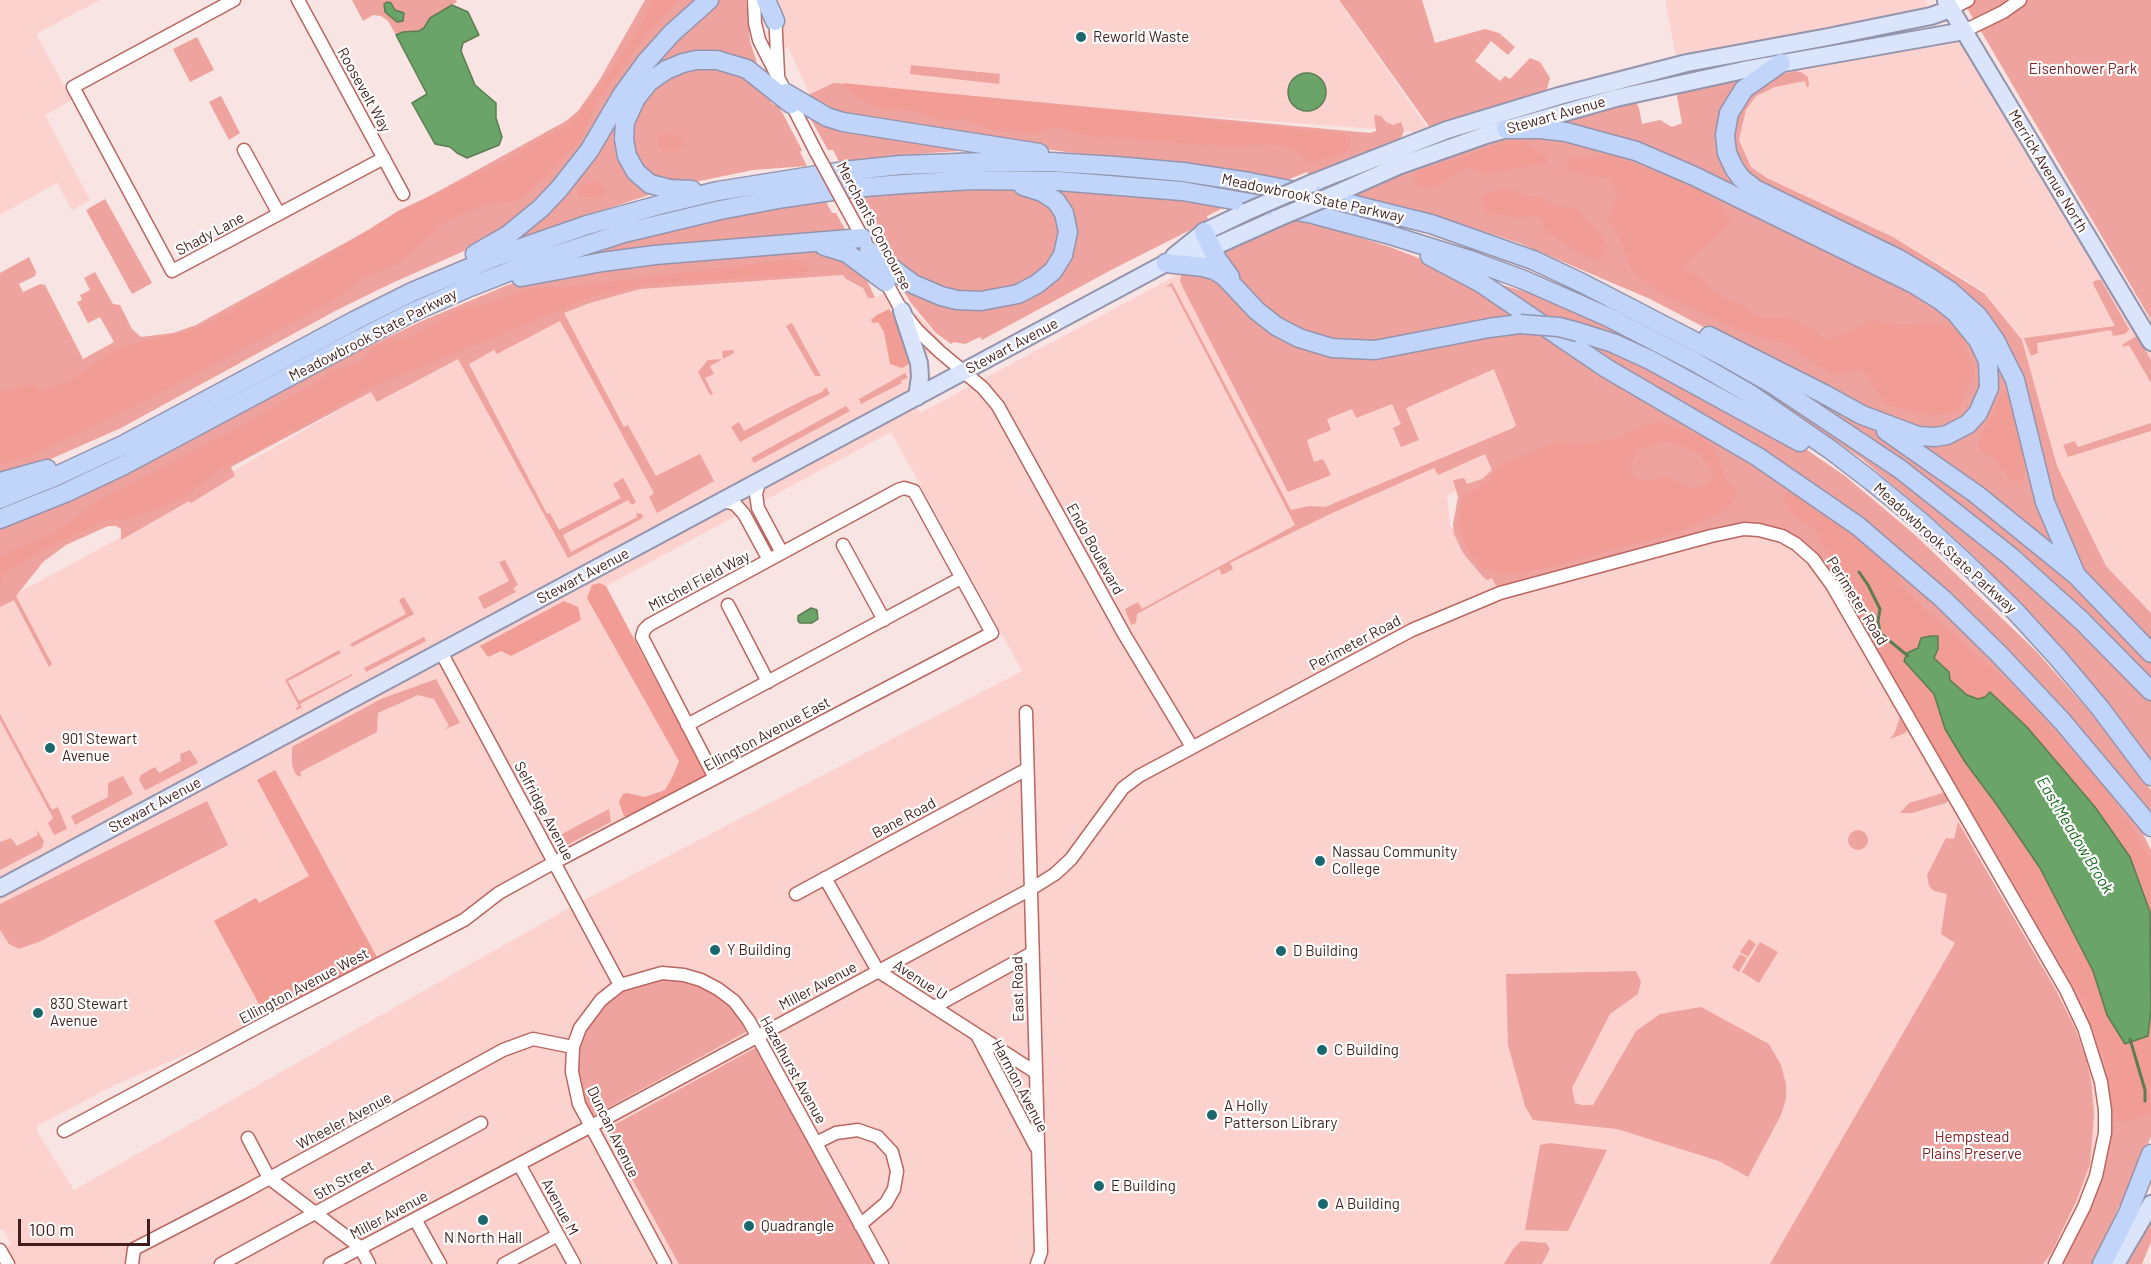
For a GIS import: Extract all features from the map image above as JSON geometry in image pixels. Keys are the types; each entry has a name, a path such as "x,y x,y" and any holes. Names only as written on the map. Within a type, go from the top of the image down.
{"highway":[{"path":"766,0 775,21"},
{"path":"412,292 449,266 499,241 545,204 584,158 622,95 646,62 668,38 709,1"},
{"path":"718,191 658,187 646,181 633,167 625,151 624,129 632,104 644,87 661,73 677,65 696,60 717,60 736,64 782,87 827,117 843,122 1039,153 1085,164"},
{"path":"1781,63 1744,89 1729,113 1725,135 1727,153 1734,168 1741,178 1755,189 1897,258 1929,277 1950,291 1978,316 1995,340 2015,380 2045,502 2076,575"},
{"path":"1506,129 1540,129 1572,134 1610,142 1657,159 1914,284 1956,313 1978,340 1988,361 1990,375 1986,400 1968,424 1947,435 1918,436 1862,415"},
{"name":"Meadowbrook State Parkway","path":"0,499 110,451 412,292 486,260 625,214 718,191 813,175 901,165 986,162 1085,164 1183,172 1310,194 1421,222 1479,240 1533,260 1723,356 1774,386 1900,469 2010,556 2082,621 2151,691"},
{"path":"470,287 620,259 672,253 780,243 866,244 913,284 949,298 989,301 1032,288 1048,276 1061,261 1068,238 1067,223 1061,209 1052,198 1042,192 1001,180"},
{"name":"Meadowbrook State Parkway","path":"0,519 65,493 124,465 380,328 470,287 594,242 655,225 736,206 852,188 926,182 1001,180 1091,183 1182,191 1279,207 1387,234 1467,259 1524,280 1637,331 1750,394 1870,480 1920,521 2015,611 2079,683 2151,776"},
{"path":"1387,234 1481,283 1606,368 1779,471 1858,526 1918,575 1980,634 2062,721 2149,826"},
{"path":"1208,240 1242,296"},
{"path":"751,247 833,247 847,253 886,282"},
{"path":"1166,263 1215,270 1224,276 1257,312 1287,332 1311,342 1342,350 1375,350 1520,324 1559,327 1578,332 1613,343 1650,360 1768,423 1827,459 1870,480"},
{"path":"1599,292 1659,312 1739,350 1862,415 1976,494 2076,575 2151,654"},
{"path":"0,482 110,451"},
{"path":"2102,1264 2128,1213 2151,1154"}],"main road":[{"name":"Merrick Avenue North","path":"1948,5 2151,342"},
{"name":"Stewart Avenue","path":"0,888 1166,263 1208,240 1246,212 1447,130 1568,99 1687,63 1931,16 1948,5"},
{"name":"Stewart Avenue","path":"1208,240 1278,219 1398,166 1506,129 1568,99 1674,84 1964,32"},
{"path":"1726,55 1744,70"},
{"path":"1674,84 1687,63"},
{"path":"902,311 919,363 920,377 916,397"},
{"path":"2116,1264 2151,1204"}],"street":[{"name":"Shady Lane","path":"234,0 73,87 172,271 384,158"},
{"name":"Roosevelt Way","path":"298,0 403,194"},
{"name":"Merchant's Concourse","path":"754,0 757,34 782,87 902,311 932,344 965,371"},
{"name":"Merchant's Concourse","path":"775,0 782,87"},
{"path":"1948,5 1968,0"},
{"path":"1964,32 2003,12 2020,0"},
{"path":"244,150 279,214"},
{"name":"Endo Boulevard","path":"965,371 983,388 1001,411 1124,634 1192,747"},
{"path":"759,482 756,494 758,508 782,553"},
{"name":"Mitchel Field Way","path":"715,778 642,638 644,630 649,625 904,488 914,491 961,578"},
{"name":"Mitchel Field Way","path":"723,501 735,504 744,514 769,560"},
{"name":"Perimeter Road","path":"1192,747 1412,630 1500,593 1711,536 1744,530 1759,530 1782,536 1796,544 1813,559 1832,585 2066,990 2094,1052 2105,1110 2102,1150 2096,1176 2084,1207 2055,1264"},
{"path":"843,545 884,620"},
{"path":"687,725 961,578"},
{"name":"Ellington Avenue East","path":"555,862 992,633 961,578"},
{"path":"728,606 768,682"},
{"name":"Selfridge Avenue","path":"441,652 620,985"},
{"name":"East Road","path":"1026,712 1041,1252 1036,1264"},
{"name":"Miller Avenue","path":"330,1264 1055,874 1071,859 1123,788 1139,776 1192,747"},
{"name":"Bane Road","path":"796,894 1027,769"},
{"name":"Ellington Avenue West","path":"64,1131 464,920 499,893 555,862"},
{"name":"Avenue U","path":"825,878 878,971 1035,1072"},
{"path":"934,1007 1032,953"},
{"name":"Hazelhurst Avenue","path":"620,985 662,974 684,975 718,988 734,1001 750,1020 882,1264"},
{"name":"Duncan Avenue","path":"620,985 601,1000 580,1028 573,1047 572,1072 575,1092 590,1126 665,1264"},
{"name":"Harmon Avenue","path":"976,1034 1038,1151"},
{"name":"Wheeler Avenue","path":"132,1264 134,1249 503,1050 533,1039 573,1047"},
{"name":"5th Street","path":"221,1264 481,1123"},
{"path":"816,1143 836,1133 858,1130 878,1137 892,1152 897,1171 894,1189 886,1203 860,1225"},
{"path":"248,1138 269,1178 360,1247 369,1264"},
{"name":"Avenue M","path":"519,1164 574,1264"},
{"path":"415,1219 440,1264"},
{"path":"504,1264 558,1235"},
{"path":"0,1250 8,1264"}],"shaded area":[{"path":"0,0 100,0 36,34 72,100 45,115 90,200 72,210 57,183 0,215"},
{"path":"652,0 679,0 649,32 600,97 580,141 548,175 518,201 484,205 444,223 400,263 367,276 329,303 156,395 30,457 0,464 0,391 32,384 40,391 67,383 107,354 137,342 183,333 209,323 321,260 398,211 498,164 571,123 607,77 642,23"},
{"name":"Reworld Waste","path":"775,0 1338,0 1431,133 846,90 813,102 788,47 777,52"},
{"path":"1665,0 1925,0 1932,12 1677,61"},
{"path":"1965,28 2151,343 2151,613 2106,566 2057,466 2022,340 1982,290 1893,237 1767,178 1751,167 1739,140 1746,110 1746,79"},
{"path":"843,83 1339,133 1348,135 1351,140 1350,148 1345,153 1312,163 1294,151 1272,143 1238,147 1152,141 1084,135 1053,127 1030,135 987,129 962,118 947,121 908,111 882,110 857,98"},
{"path":"662,133 672,134 684,140 684,145 677,150 663,151 658,145 658,136"},
{"path":"1512,140 1525,142 1546,156 1548,163 1491,174 1470,168 1456,174 1434,189 1424,188 1416,183 1415,172"},
{"path":"1610,155 1695,187 1726,209 1729,224 1683,267 1701,278 1712,290 1744,307 1757,317 1788,317 1826,339 1850,331 1871,320 1902,325 1931,322 1959,328 1975,373 1957,412 1933,416 1886,405 1863,370 1832,375 1786,344 1739,331 1660,293 1633,272 1618,234 1607,219 1618,194 1610,179 1567,172 1567,159"},
{"path":"591,182 606,187 604,195 581,197 577,192 581,185"},
{"path":"1503,188 1516,190 1526,197 1538,196 1554,205 1577,209 1603,237 1608,251 1597,261 1586,256 1546,231 1541,216 1520,218 1485,213 1481,199 1486,193"},
{"path":"784,260 801,261 809,271 803,275 649,284 590,298 376,385 222,468 182,499 123,520 107,520 51,546 2,575 0,586 0,557 62,528 101,499 259,416 331,372 360,362 380,343 408,337 465,306 475,307 533,288 564,287"},
{"name":"Nassau Community College","path":"845,270 848,280 857,283 875,298 890,289 926,323 944,345 914,364 915,381 909,393 920,413 1179,274 1231,328 1524,340 1536,457 1447,495 1450,525 1502,582 1791,506 2094,1070 2097,1190 2060,1264 0,1264 0,1250 11,1244 3,1229 0,1230 0,603 189,500 211,484 379,387 588,302 649,285","holes":["891,432 1022,671 569,908 74,1190 37,1131 37,1126 113,1086 267,1019 710,783 606,586"]},
{"path":"889,309 919,348 909,364 902,368 890,364 884,332 878,322 873,323 871,320"},
{"path":"2001,390 2013,390 2022,430 2025,473 2022,482 2014,481 2002,470 1996,459 1980,451 1979,439 1994,411"},
{"path":"1661,421 1707,438 1717,453 1726,480 1738,492 1726,510 1677,533 1514,575 1497,573 1479,566 1467,548 1459,527 1462,497 1490,480 1494,470 1501,465 1554,442 1592,443 1620,437 1645,425","holes":["1667,441 1698,453 1714,473 1707,484 1693,488 1667,476 1641,481 1631,474 1631,462 1640,449"]},
{"path":"1790,490 1893,565 1903,588 2010,683 2105,788 2130,823 2151,861 2151,932 2150,912 2130,857 2095,807 2027,727 1990,692 1978,699 1967,695 1950,680 1942,663 1934,658 1938,649 1918,648 1904,661 1934,694 1945,729 1965,762 2040,868 2093,972 2107,1015 2148,1036 2151,1010 2151,1111 2149,1114 2123,1122 2116,1121 2113,1115 2111,1088 2105,1061 2083,1000 1886,665 1845,591 1815,529 1794,517 1784,500 1784,493"},
{"path":"599,583 606,586 708,779 631,816 624,816 619,802 623,794 645,797 665,790 679,761 587,598 592,585"},
{"path":"564,601 578,607 581,620 511,656 501,651 488,657 480,646"},
{"path":"275,770 378,959 267,1019 214,921 256,898 259,903 309,876 257,780"}],"green space":[{"path":"352,0 456,0 457,2 430,18 424,28 419,31 396,35 388,21 381,16 373,15 363,21"},
{"path":"645,0 700,0 600,124 546,196 491,239 335,311 121,428 44,462 0,476 0,273 29,257 36,272 35,276 19,284 23,292 40,284 45,285 83,359 114,342 100,317 88,323 77,302 82,300 80,295 90,290 84,278 95,272 113,304 120,305 132,329 141,337 173,333 196,325 566,121 578,111 599,81"},
{"path":"716,0 746,0 750,41 760,73 685,56 621,113 613,139 619,140 655,193 510,241 639,74"},
{"path":"1339,0 1422,0 1435,43 1485,29 1499,33 1515,47 1508,55 1491,41 1475,61 1500,81 1505,76 1510,79 1530,58 1540,62 1550,78 1547,89 1541,93 1431,129"},
{"name":"Eisenhower Park","path":"1962,0 2151,0 2151,320 1985,38"},
{"path":"197,37 214,70 190,82 173,49"},
{"path":"689,64 735,67 772,98 770,101 774,105 777,104 783,114 802,150 800,152 807,166 753,170 680,185 644,174 628,145 635,106 649,86"},
{"path":"911,65 1000,74 999,84 910,74"},
{"path":"1795,71 1808,77 1807,88 1805,81 1775,87 1756,96 1746,110 1739,140 1751,167 1767,178 1893,237 1984,293 2022,340 2057,466 2106,566 2151,613 2151,646 2105,600 2083,570 2065,536 2004,342 1760,187 1734,159 1734,114 1744,95 1774,76"},
{"path":"1746,76 1746,79 1741,80 1742,84 1722,116 1742,186 1739,191 1567,125 1571,118 1635,100 1642,124 1660,120 1672,127 1682,123 1676,91"},
{"path":"834,83 1370,133 1376,131 1374,115 1381,116 1393,125 1401,122 1404,131 1400,140 1309,176 1307,172 1287,180 1059,151 841,116 809,96"},
{"path":"221,96 240,133 229,140 209,102"},
{"path":"809,116 974,150 886,156 840,163 833,150 828,150"},
{"path":"1539,134 1620,149 1887,274 1963,326 1984,370 1981,395 1970,414 1952,427 1928,432 1895,424 1838,391 1765,359 1650,299 1519,243 1437,216 1353,196 1372,187 1371,184 1496,140"},
{"path":"1016,189 1029,191 1060,215 1060,250 1029,283 961,295 922,283 889,257 860,210 864,209 856,194"},
{"path":"1060,190 1174,198 1227,206 1207,216 1208,221 982,340 980,337 965,344 954,342 951,344 936,333 911,303 898,282 1002,302 1065,257 1057,192"},
{"path":"824,198 847,233 582,259 581,256 717,218"},
{"path":"105,199 152,283 132,294 86,210"},
{"path":"1300,219 1390,247 1439,266 1515,317 1416,332 1417,335 1367,344 1324,340 1280,320 1236,281 1221,252 1274,224 1277,229"},
{"path":"819,248 862,269 875,298 868,298 863,288 843,275 640,289 564,313 624,427 628,425 656,476 700,454 714,481 657,513 649,497 654,493 560,321 497,354 494,350 469,364 547,514 550,513 559,530 621,498 613,484 623,478 636,502 632,505 628,500 563,535 571,552 637,517 636,513 642,514 643,518 568,558 458,359 377,402 371,392 231,467 235,476 191,503 189,501 121,540 121,529 108,526 66,545 43,562 16,596 52,664 49,667 14,600 0,607 0,529 95,486 280,388 422,321 505,286 536,276 579,269"},
{"path":"1182,272 1223,279 1331,352 1534,330 1755,464 1846,527 1904,574 2041,706 2139,826 2151,850 2151,1136 2124,1207 2119,1206 2094,1264 2058,1264 2097,1190 2103,1171 2110,1126 2105,1079 2089,1025 1840,590 1789,534 1773,527 1740,523 1513,584 1496,586 1492,578 1487,580 1484,578 1463,553 1454,534 1453,524 1458,497 1453,480 1464,478 1467,484 1482,479 1492,470 1485,454 1438,475 1434,468 1330,514 1230,563 1233,569 1222,575 1219,569 1137,614 1136,623 1131,625 1125,609 1138,602 1142,609 1295,525 1171,286 1165,287 1172,283 1291,510 1309,506 1325,507 1516,425 1494,369 1406,408 1419,440 1401,447 1393,428 1401,424 1392,404 1356,418 1352,409 1327,419 1331,430 1307,440 1314,462 1323,459 1331,475 1288,492 1183,288 1180,281"},
{"path":"2101,280 2129,329 2128,331 2125,334 2113,336 2111,330 2037,343 2038,353 2031,356 2024,338 2115,326 2094,286 2093,282"},
{"path":"1502,285 1541,296 1641,341 1635,344 1545,318 1501,288"},
{"path":"792,323 821,376 815,376 786,326"},
{"path":"1578,336 1603,345 1794,441 1845,476 1914,534 2036,651 2096,719 2151,790 2151,819 1952,598"},
{"path":"2137,336 2151,360 2151,383 2129,345 2123,347 2123,344"},
{"path":"734,350 734,353 723,359 722,351"},
{"path":"1999,355 2060,552 1913,439 1959,435 1993,358"},
{"path":"723,359 710,366 714,374 705,378 713,394 710,395 698,372 708,360"},
{"path":"905,373 908,377 901,381 902,383 861,404 859,399"},
{"path":"826,387 830,394 740,442 731,427 739,422 744,431 822,392"},
{"path":"1796,389 1857,419 1939,474 2023,539 2089,597 2151,661 2151,679 2047,577 1932,482 1851,424"},
{"path":"1771,392 1891,472 1975,537 2074,622 2151,701 2151,762 2077,666 1977,559 1862,459 1767,394"},
{"path":"846,406 850,411 754,463 751,458"},
{"path":"2151,423 2151,431 2068,457 2063,445 2075,441 2078,447"},
{"path":"505,560 518,585 513,588 516,592 484,609 478,597 509,581 499,562"},
{"path":"404,597 414,614 352,647 350,644 406,614 399,600"},
{"path":"424,637 426,641 366,672 364,668"},
{"path":"339,650 341,653 288,681 299,701 353,675 300,704 302,707 297,710 295,709 299,706 285,680"},
{"path":"436,679 460,723 443,730 449,726 434,699 418,695 378,713 377,732 300,772 302,777 296,775 292,765 292,747 381,699"},
{"path":"0,714 52,810 58,807 67,829 54,835 48,823 53,818 0,720"},
{"path":"1901,714 1909,730 1890,739 1895,732"},
{"path":"190,750 198,763 144,789 139,779 141,775 155,767 159,773 181,761 180,754"},
{"path":"123,776 133,794 75,825 71,816 108,797 108,783"},
{"path":"1943,793 1953,795 1946,803 1912,813 1900,813 1909,803"},
{"path":"207,801 228,845 41,941 19,949 9,944 0,930 0,904"},
{"path":"609,809 611,822 565,846 556,835 558,832 560,835"},
{"name":"Hempstead Plains Preserve","path":"1958,822 2056,990 2076,1030 2087,1062 2094,1114 2090,1164 2077,1199 2052,1252 2043,1264 1770,1264 1955,943 1941,934 1947,894 1934,891 1929,886 1927,875 1946,838 1954,839"},
{"path":"36,829 44,841 42,848 0,870 0,842 11,838 17,846 38,835"},
{"path":"1858,830 1865,833 1868,840 1865,847 1858,850 1851,847 1848,840 1851,833"},
{"path":"1749,939 1756,944 1748,957 1740,952"},
{"path":"1760,942 1778,952 1759,983 1742,972"},
{"path":"1740,954 1747,958 1739,972 1732,967"},
{"path":"1636,971 1641,982 1638,994 1610,1014 1572,1088 1575,1103 1593,1105 1636,1031 1660,1014 1701,1007 1769,1044 1781,1065 1786,1084 1786,1099 1781,1115 1748,1177 1719,1161 1617,1129 1533,1120 1525,1106 1508,1045 1506,974"},
{"path":"676,978 701,984 723,998 737,1013 748,1031 591,1117 581,1096 576,1066 579,1042 595,1013 624,988 649,980"},
{"path":"757,1047 875,1264 679,1264 605,1130"},
{"path":"1550,1143 1607,1150 1568,1231 1525,1230 1540,1145"},
{"path":"2151,1218 2151,1242 2142,1264 2124,1264"},
{"path":"1521,1241 1546,1243 1550,1249 1542,1264 1504,1264"}],"water":[{"path":"391,3 395,10 404,13 403,21 397,22 385,12 384,4"},
{"path":"452,5 468,12 479,35 463,43 461,51 475,85 496,103 496,118 502,137 499,145 467,158 450,147 435,144 412,103 427,94 396,35 419,31 424,28 430,18"},
{"path":"1307,73 1321,78 1326,92 1321,106 1307,111 1293,106 1288,92 1293,78"},
{"path":"811,608 817,610 818,619 812,623 800,623 798,616"},
{"path":"1938,636 1938,649 1934,658 1949,672 1950,680 1967,695 1978,699 1990,692 2027,727 2095,807 2130,857 2150,912 2151,1010 2148,1036 2125,1044 2107,1015 2093,971 2040,868 1965,762 1945,729 1934,694 1904,661 1907,653 1918,648 1921,638"}],"waterway":[{"name":"East Meadow Brook","path":"1859,572 1880,609 1878,621 1880,633 1908,656"},
{"name":"East Meadow Brook","path":"2130,1039 2145,1090 2145,1101"}],"place":[{"name":"Reworld Waste","path":"1081,37"},
{"name":"901 Stewart Avenue","path":"50,748"},
{"name":"Nassau Community College","path":"1320,861"},
{"name":"Y Building","path":"715,950"},
{"name":"D Building","path":"1281,951"},
{"name":"830 Stewart Avenue","path":"38,1013"},
{"name":"C Building","path":"1322,1050"},
{"name":"A Holly Patterson Library","path":"1212,1115"},
{"name":"E Building","path":"1099,1186"},
{"name":"A Building","path":"1323,1204"},
{"name":"N North Hall","path":"483,1220"},
{"name":"Quadrangle","path":"749,1226"}]}
